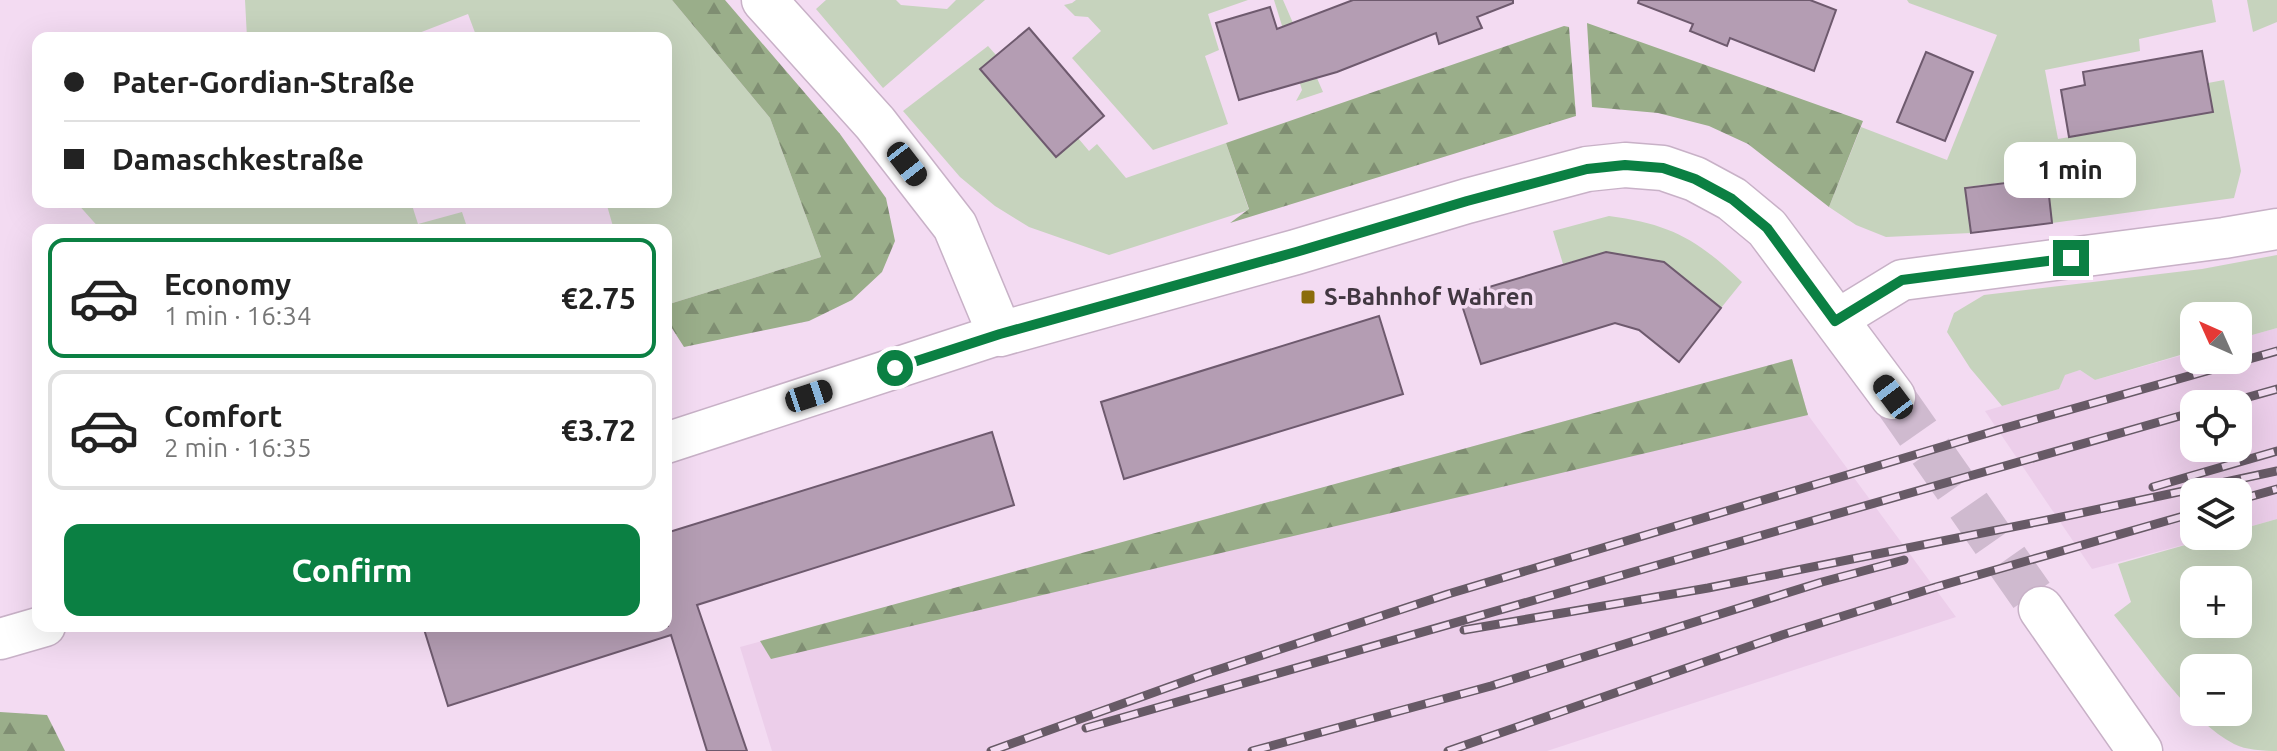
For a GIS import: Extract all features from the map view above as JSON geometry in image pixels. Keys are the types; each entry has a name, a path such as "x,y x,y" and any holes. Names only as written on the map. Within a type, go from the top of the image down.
{"street":[{"path":"764,0 875,123 955,226 1000,334"},
{"path":"672,441 1000,334 1467,201 1587,169 1625,165 1663,168 1695,179 1732,199 1767,228 1893,397"},
{"path":"1835,321 1902,280 2277,229"},
{"path":"2041,609 2140,751"},
{"path":"0,639 32,630"}],"shaded area":[{"path":"2277,328 2277,519 2252,526 2252,478 2180,478 2180,546 2092,569 1985,411 2059,389 2064,375 2080,370 2095,380 2180,356 2180,374 2252,374 2252,335"},
{"path":"1792,359 1808,415 1956,617 1547,751 772,751 740,647"}],"green space":[{"path":"245,0 672,0 770,118 821,257 672,303 672,224 612,224 608,208 672,208 672,32 475,32 468,14 422,32 247,32"},
{"path":"672,0 725,0 840,134 886,198 895,241 882,272 852,300 809,321 684,347 672,328 672,303 821,257 770,118"},
{"path":"826,0 896,0 901,5 947,9 956,0 985,0 883,88 816,9"},
{"path":"1076,0 1248,0 1208,14 1219,50 1205,56 1228,124 1153,150 1072,58 1101,31 1088,17 1075,16 1064,5"},
{"path":"1274,0 1283,0 1323,92 1296,101 1302,90"},
{"path":"1907,0 2212,0 2216,22 2139,39 2140,51 2045,70 2058,139 2212,112 2208,83 2224,80 2241,171 2234,198 2052,223 2046,178 1966,187 1971,233 1886,237 1856,225 1829,207 1861,127 1947,160 1997,35"},
{"path":"2247,0 2277,0 2277,22 2253,32"},
{"path":"1587,23 1863,121 1829,207 1748,144 1709,126 1658,113 1592,107"},
{"path":"1564,26 1569,27 1576,116 1230,223 1249,209 1226,143"},
{"path":"988,46 996,55 980,69 1055,157 1078,138 1089,151 1097,144 1126,178 1226,143 1249,210 1109,255 1029,227 995,206 960,177 903,111"},
{"path":"81,208 413,208 418,224 96,224"},
{"path":"462,212 466,224 418,224"},
{"path":"1609,216 1649,224 1682,236 1711,255 1742,282 1721,308 1663,262 1606,252 1563,264 1553,231"},
{"path":"2277,255 2277,328 2252,335 2252,302 2180,302 2180,355 2095,380 2080,370 2065,375 2059,389 2002,406 1970,368 1947,332 1954,313 1984,295 2202,269"},
{"path":"1792,359 1808,415 771,659 760,641"},
{"path":"2277,519 2277,751 2244,748 2208,726 2252,726 2252,654 2180,654 2180,698 2114,615 2131,602 2118,564 2180,546 2180,550 2252,550 2252,526"},
{"path":"0,712 47,715 65,751 0,751"}],"building":[{"path":"1353,0 1513,0 1513,3 1477,17 1482,28 1439,44 1436,33 1337,72 1239,100 1216,23 1270,7 1277,29"},
{"path":"1639,0 1810,0 1836,10 1814,71 1730,38 1727,46 1690,31 1693,24 1638,3"},
{"path":"1029,28 1104,116 1056,157 980,69"},
{"path":"2202,51 2213,112 2069,137 2061,90 2085,85 2083,72"},
{"path":"1926,52 1973,72 1945,141 1897,122"},
{"path":"2047,178 2052,223 1971,233 1965,188"},
{"path":"1606,252 1664,262 1721,308 1679,362 1639,330 1615,323 1481,364 1459,296"},
{"path":"1379,316 1403,394 1124,479 1101,402"},
{"path":"992,432 1014,505 697,605 747,751 707,751 671,635 448,706 425,632 672,632 672,531"}],"tunnel":[{"path":"1893,397 2041,609"}],"railway":[{"path":"991,751 1205,674 1448,594 1998,430 2277,351"},
{"path":"2252,396 2277,389"},
{"path":"1086,728 2180,416"},
{"path":"2153,487 2277,451"},
{"path":"1464,630 1708,588 2277,471"},
{"path":"2252,496 2277,489"},
{"path":"1448,751 1782,635 2180,517"},
{"path":"1252,751 1491,686 1822,582 1904,560"}],"place":[{"name":"S-Bahnhof Wahren","path":"1308,297"}],"route":[{"path":"895,368 1000,334 1467,201 1587,169 1625,165 1663,168 1695,179 1732,199 1767,228 1835,321 1902,280 2071,258"}]}
